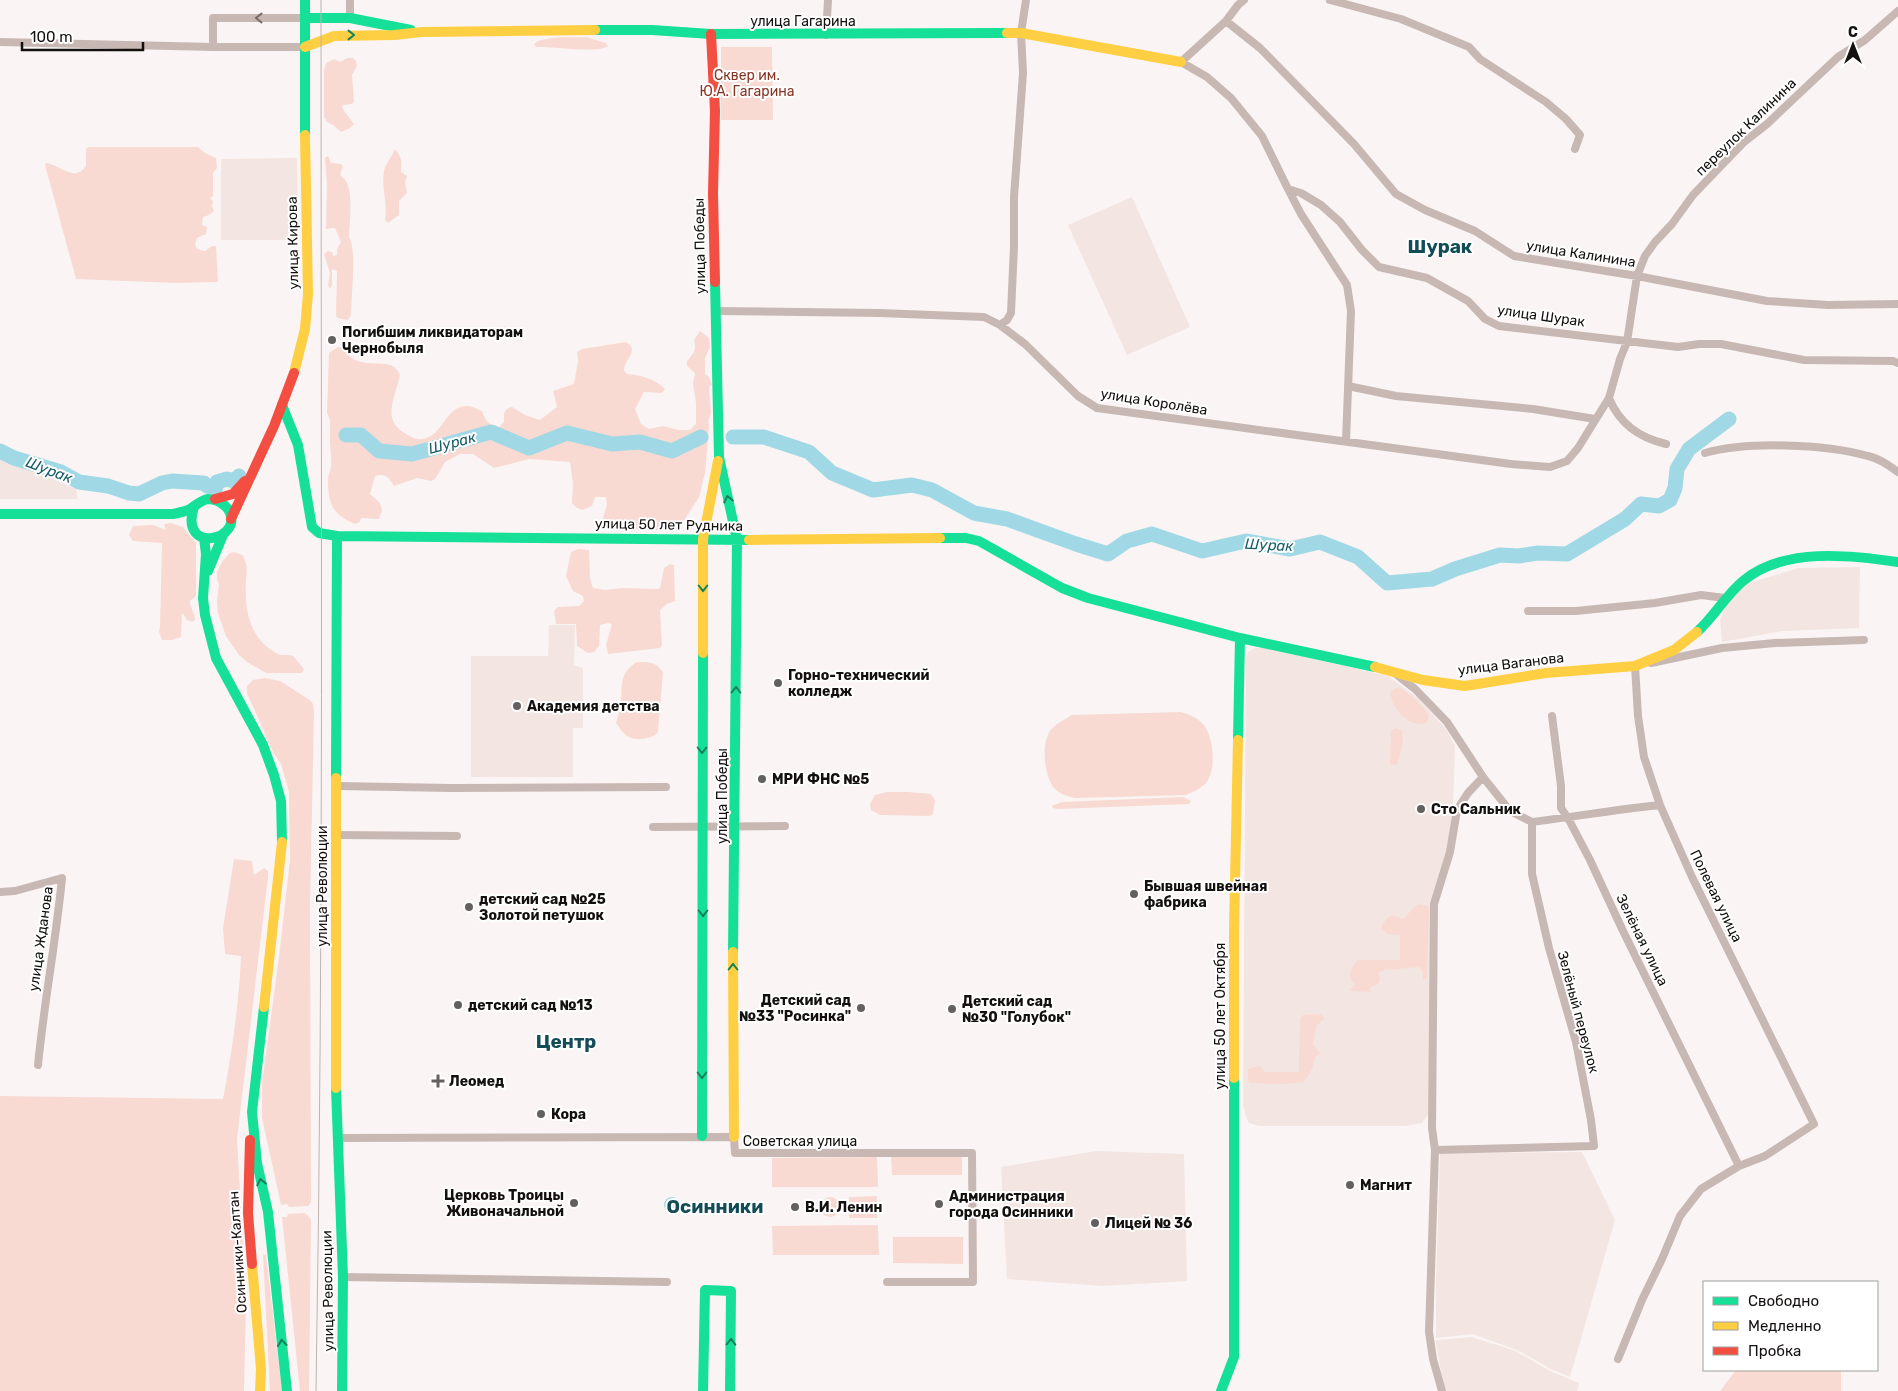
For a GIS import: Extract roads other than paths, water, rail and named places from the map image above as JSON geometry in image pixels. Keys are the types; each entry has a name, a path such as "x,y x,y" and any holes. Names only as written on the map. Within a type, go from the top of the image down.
{"street":[{"name":"улица Кирова","path":"231,519 282,405 305,329 308,299 305,162 305,0"},
{"path":"350,0 350,18"},
{"path":"826,34 828,0"},
{"path":"1000,325 1011,313 1014,197 1023,73 1021,34 1026,0"},
{"path":"1244,0 1226,21 1181,62 1207,77 1231,98 1262,136 1301,214 1347,285 1351,311 1346,441"},
{"path":"1330,0 1401,19 1469,47 1480,59 1546,102 1566,119 1580,135 1575,150"},
{"name":"переулок Калинина","path":"1627,342 1637,276 1645,256 1655,242 1722,164 1838,57 1865,40 1898,11"},
{"name":"улица Гагарина","path":"213,47 213,18 350,18 422,32"},
{"name":"улица Калинина","path":"1226,21 1273,61 1354,144 1396,194 1425,210 1475,231 1514,256 1637,276 1767,301 1828,305 1898,304"},
{"name":"улица Гагарина","path":"0,42 213,47 305,47 334,36 394,35 422,32 652,30 711,34 1021,34 1181,62"},
{"name":"улица Победы","path":"711,34 715,111 712,193 719,457 737,540 734,1137"},
{"name":"улица Шурак","path":"1288,189 1301,193 1321,205 1340,222 1362,250 1380,267 1427,278 1468,301 1485,319 1499,326 1678,347 1699,344 1721,344 1804,360 1898,362"},
{"name":"улица Королёва","path":"715,311 879,313 984,318 1000,325 1034,352 1078,396 1097,408 1493,462 1550,467 1567,461 1578,448 1609,398"},
{"path":"1627,342 1609,398 1614,410 1633,431 1654,441 1666,444"},
{"path":"1348,386 1396,396 1533,409 1595,419"},
{"path":"282,405 298,445 312,528 319,533 337,536"},
{"path":"1705,452 1723,447 1815,447 1870,456 1898,472"},
{"name":"улица Победы","path":"702,1136 703,539 719,457"},
{"path":"0,514 173,514 194,507 205,500 215,500 233,494 251,475"},
{"path":"204,579 231,519 226,507 215,500"},
{"path":"191,525 190,518 194,507"},
{"path":"173,514 185,519 196,534 204,538 212,540 223,535"},
{"name":"улица 50 лет Рудника","path":"337,536 737,540 966,538 979,541 1062,588 1088,598 1240,638"},
{"name":"улица Революции","path":"337,536 335,996 343,1277 342,1391"},
{"path":"204,538 206,554 203,598 205,615 216,658 263,745 281,801 282,842 252,1112 257,1163 268,1212 287,1391"},
{"name":"улица Ваганова","path":"1635,666 1674,650 1691,638 1706,624 1725,598 1744,580 1760,569 1802,557 1822,555 1856,556 1898,562"},
{"path":"1528,611 1576,611 1655,603 1701,595 1725,598"},
{"name":"улица Ваганова","path":"1240,638 1449,685 1465,686 1546,673 1635,666 1722,648 1775,643 1864,640"},
{"name":"улица 50 лет Октября","path":"1221,1391 1234,1357 1234,929 1240,638"},
{"name":"Полевая улица","path":"1635,666 1638,716 1644,757 1660,805 1700,894 1814,1124 1765,1156 1739,1166"},
{"path":"1392,671 1415,689 1447,722 1483,777 1510,810 1532,822 1568,818 1610,810 1660,805"},
{"name":"Зелёная улица","path":"1552,716 1561,786 1561,808 1568,818 1739,1166"},
{"path":"1442,1391 1433,1359 1429,1332 1435,1150 1432,1128 1434,904 1450,852 1458,810 1468,793 1483,777"},
{"path":"336,786 452,788 666,787"},
{"name":"Зелёный переулок","path":"1435,1150 1594,1146 1576,1042 1548,948 1532,874 1532,822"},
{"path":"653,827 785,826"},
{"path":"336,835 457,836"},
{"name":"улица Жданова","path":"0,892 15,891 62,878 58,922 43,1016 38,1065"},
{"name":"Осинники-Калтан","path":"252,1112 248,1175 248,1213 261,1369 260,1391"},
{"name":"Советская улица","path":"339,1138 702,1136 734,1137 735,1153 972,1153 973,1282 887,1282"},
{"path":"1618,1359 1680,1216 1701,1189 1739,1166"},
{"path":"343,1277 667,1282"},
{"path":"703,1391 705,1290 731,1291 730,1391"}],"water":[{"path":"672,1197 678,1199 680,1205 678,1211 672,1213 666,1211 664,1205 666,1199"}],"waterway":[{"name":"Шурак","path":"733,437 764,437 809,452 832,473 873,490 912,485 932,490 974,513 1007,519 1108,554 1127,541 1152,534 1202,551 1246,541 1290,549 1320,542 1358,557 1387,583 1432,579 1455,569 1500,555 1567,554 1625,519 1641,504 1659,506 1670,500 1675,488 1677,469 1689,449 1729,419"},
{"name":"Шурак","path":"346,435 361,435 379,451 412,454 491,432 529,448 567,433 612,444 640,442 672,451 701,437"},
{"name":"Шурак","path":"0,451 14,458 61,472 79,482 108,486 129,493 139,494 162,483 172,481 204,483 209,487 216,487 217,482 227,479 234,481 239,476"}],"tram line":[{"path":"316,1391 321,869 321,0"}],"place":[{"name":"Погибшим ликвидаторам Чернобыля","path":"332,340"},
{"name":"Горно-технический колледж","path":"778,683"},
{"name":"Академия детства","path":"517,706"},
{"name":"МРИ ФНС №5","path":"762,779"},
{"name":"Сто Сальник","path":"1421,809"},
{"name":"Бывшая швейная фабрика","path":"1134,894"},
{"name":"детский сад №25 Золотой петушок","path":"469,907"},
{"name":"детский сад №13","path":"458,1005"},
{"name":"Детский сад №33 \"Росинка\"","path":"861,1008"},
{"name":"Детский сад №30 \"Голубок\"","path":"952,1009"},
{"name":"Леомед","path":"438,1081"},
{"name":"Кора","path":"541,1114"},
{"name":"Магнит","path":"1350,1185"},
{"name":"Церковь Троицы Живоначальной","path":"574,1203"},
{"name":"Администрация города Осинники","path":"939,1204"},
{"name":"В.И. Ленин","path":"795,1207"},
{"name":"Лицей № 36","path":"1095,1223"}],"district":[{"name":"Шурак","path":"1440,246"},
{"name":"Центр","path":"566,1041"},
{"name":"Осинники","path":"715,1206"}],"park label":[{"name":"Сквер им. Ю.А. Гагарина","path":"747,84"}]}
